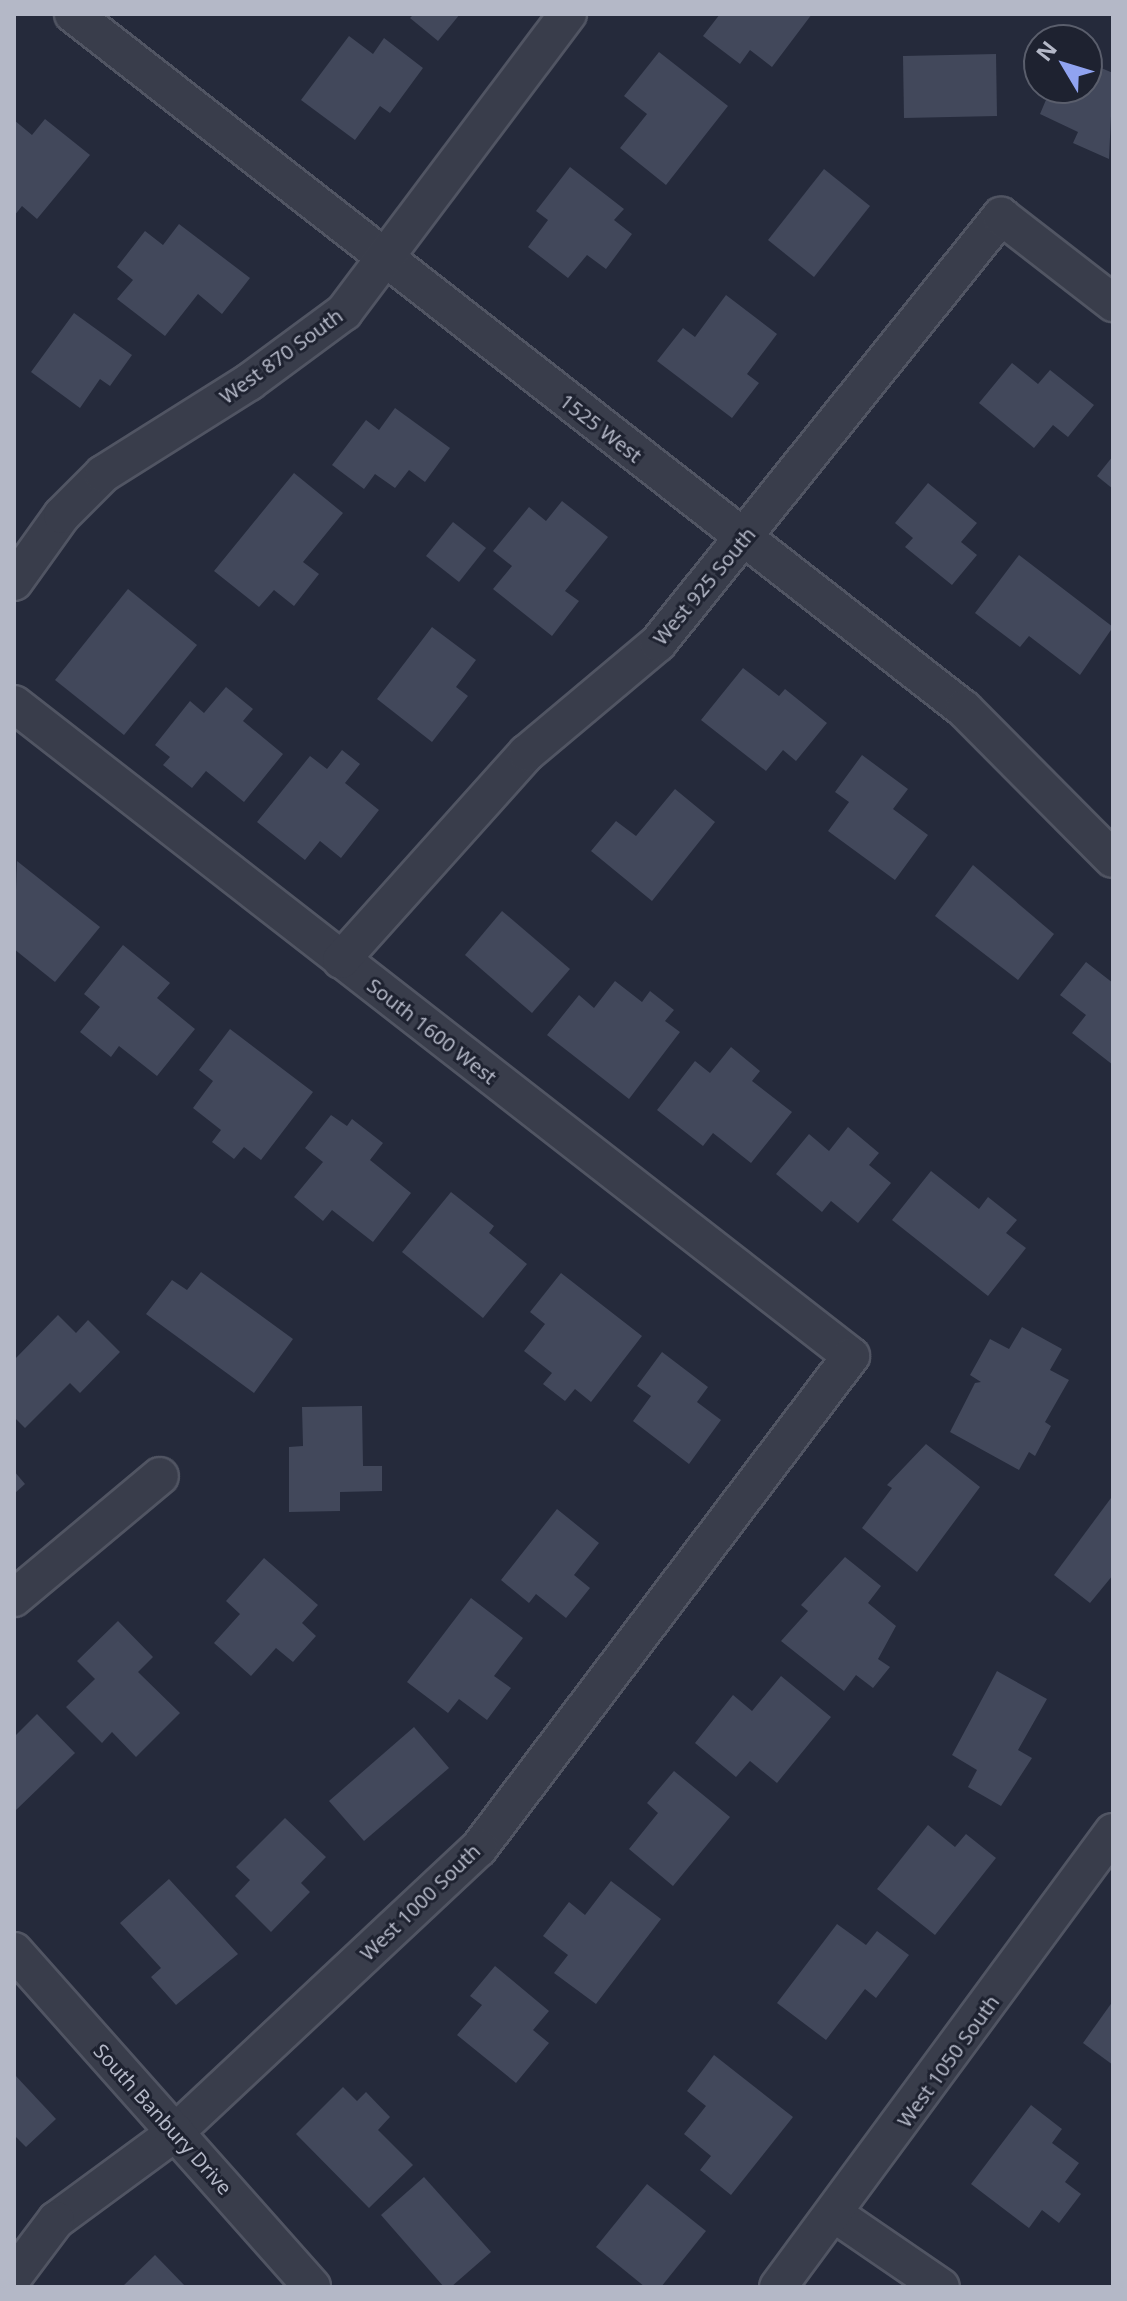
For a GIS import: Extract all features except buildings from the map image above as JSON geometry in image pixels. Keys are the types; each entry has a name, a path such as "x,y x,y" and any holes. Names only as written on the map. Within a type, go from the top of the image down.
{"street":[{"name":"1525 West","path":"73,14 964,709 1113,859"},
{"name":"West 870 South","path":"14,582 62,515 103,474 249,382 344,312 568,14"},
{"name":"West 925 South","path":"341,960 527,753 658,643 744,540 1001,216 1113,303"},
{"name":"South 1600 West","path":"14,704 851,1356"},
{"name":"West 1000 South","path":"14,2276 56,2220 176,2132 479,1848 851,1356"},
{"path":"14,1598 160,1476"},
{"name":"West 1050 South","path":"778,2287 836,2215 1113,1832"},
{"name":"South Banbury Drive","path":"14,1951 312,2287"},
{"path":"836,2215 941,2287"}]}
